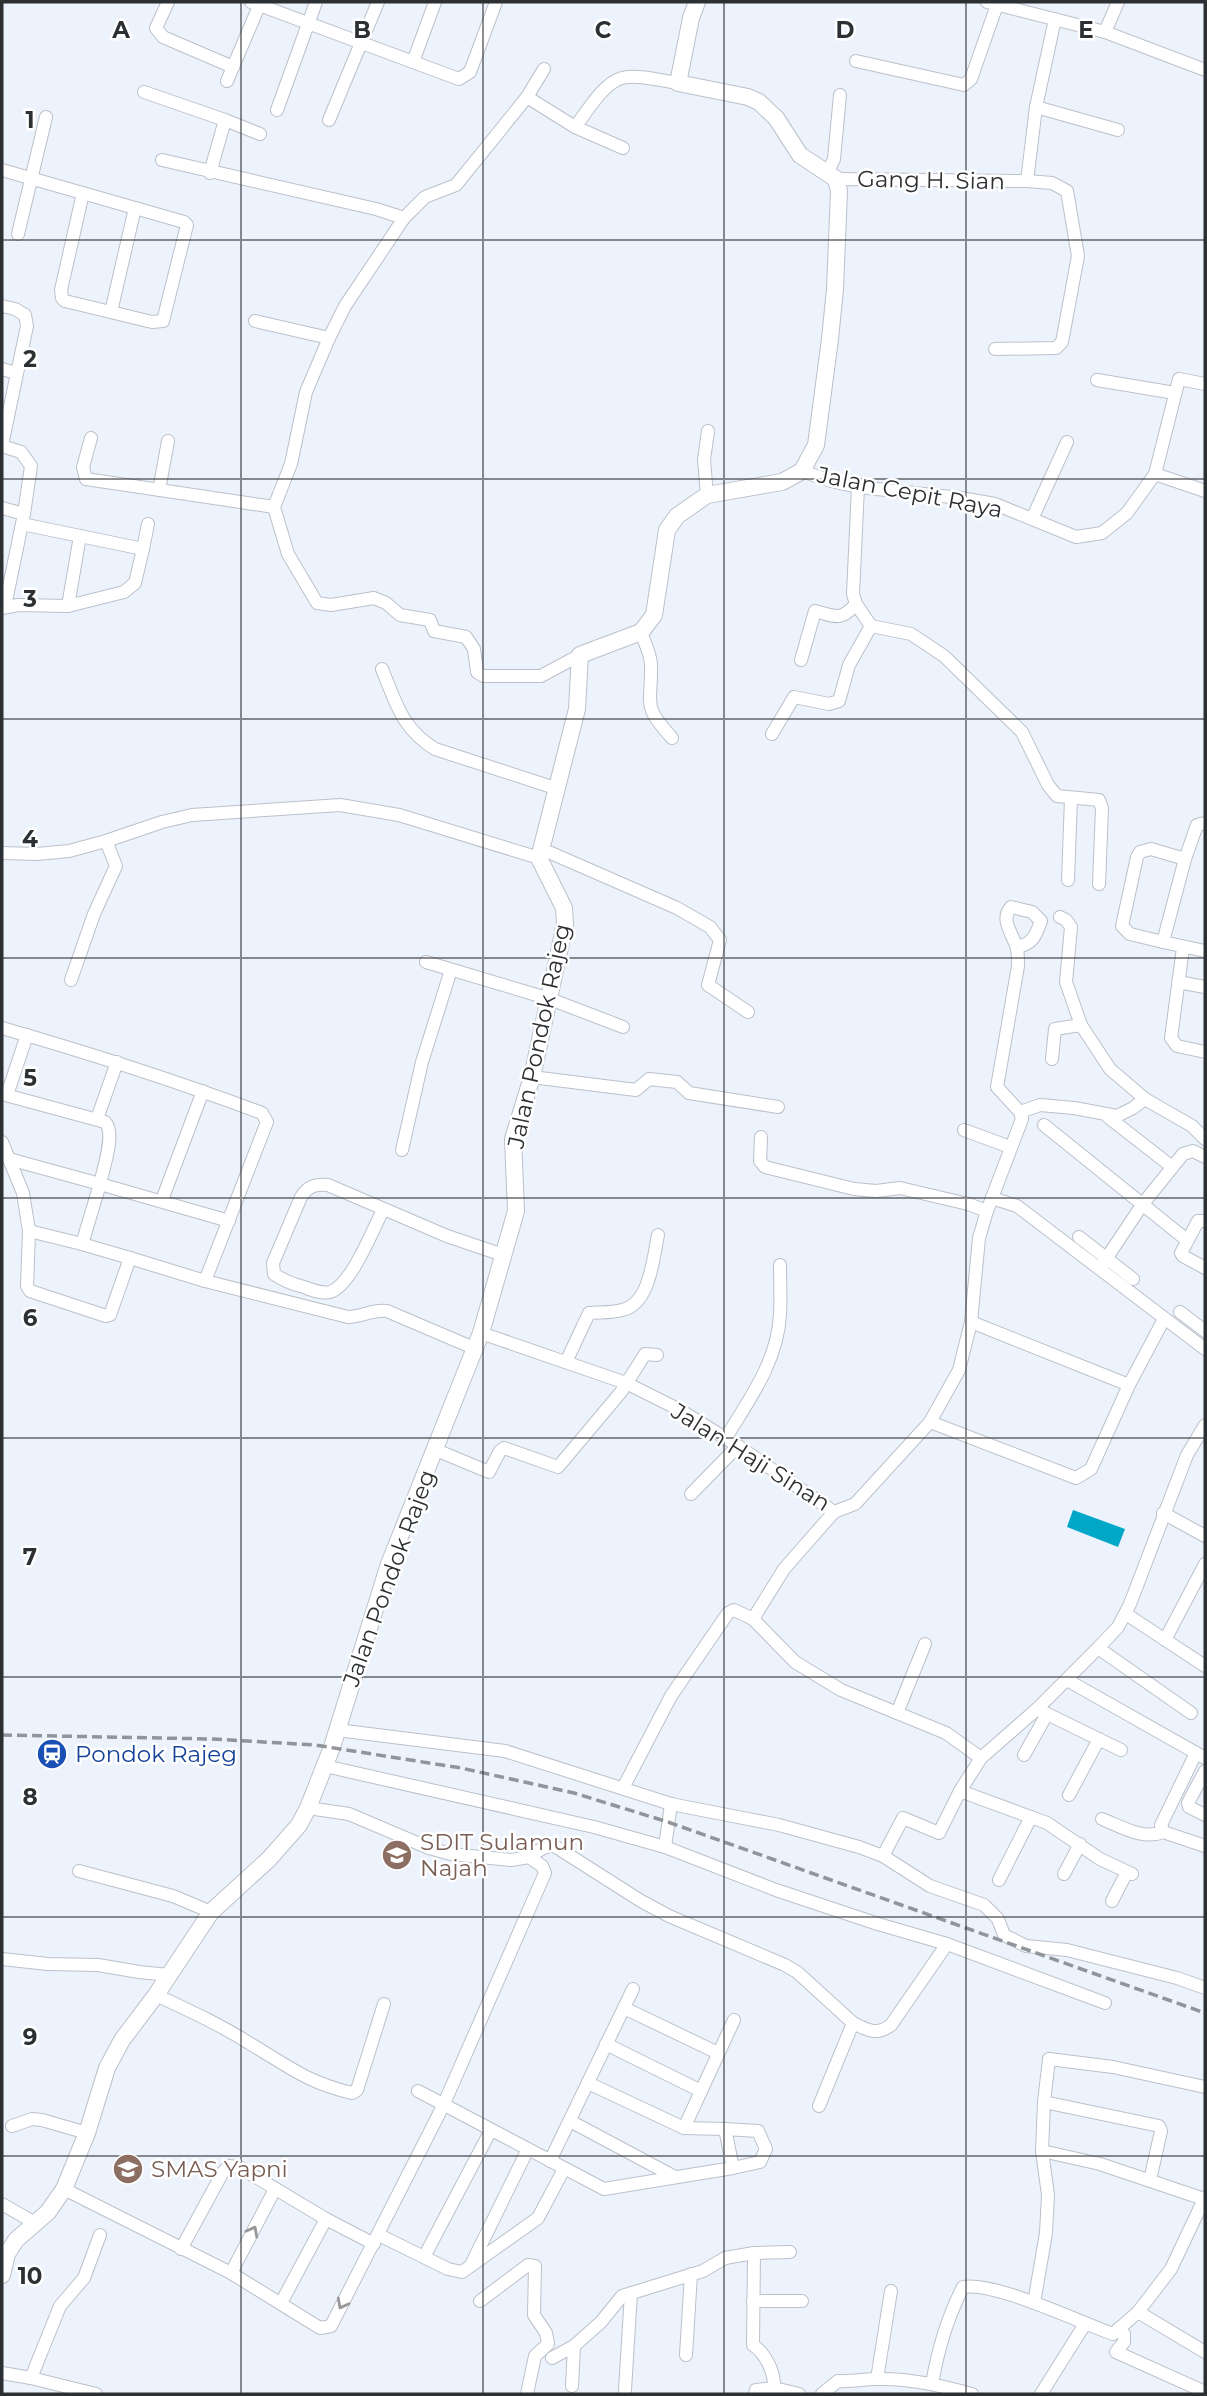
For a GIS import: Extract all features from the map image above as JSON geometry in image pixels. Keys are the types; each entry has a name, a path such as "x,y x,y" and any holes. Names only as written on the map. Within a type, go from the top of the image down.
{"main road":[{"path":"540,854 577,709 580,655 640,632 654,615 667,530 677,516 707,495 782,482 803,471 816,445 831,339 839,204 832,176 800,155 776,118 759,102 748,97 678,83 691,18 697,2"},
{"name":"Jalan Pondok Rajeg","path":"2,2275 7,2253 16,2240 48,2212 64,2189 87,2133 107,2068 122,2040 156,1995 211,1912 268,1859 299,1825 325,1766 389,1564 476,1349 516,1211 513,1139 532,1077 565,924 564,908 540,854"}],"street":[{"path":"168,2 156,29 163,37 233,66"},
{"path":"277,110 316,2"},
{"path":"329,120 378,2"},
{"path":"413,62 436,2"},
{"path":"227,81 255,4 453,78 465,77 470,72 496,2"},
{"path":"1105,32 1118,2"},
{"path":"856,61 964,85 971,79 994,3 1105,32 1205,70"},
{"path":"1027,181 1036,107 1055,19"},
{"path":"544,69 527,97 456,185 425,197 404,218 345,306 306,392 291,464 274,507 288,554 317,603 331,606 374,598 386,603 400,615 430,620 434,631 467,637 474,649 477,673 483,676 541,676 580,655"},
{"path":"575,127 604,91 621,78 678,83"},
{"path":"144,92 260,134"},
{"path":"832,176 840,95"},
{"path":"527,97 575,127 622,148"},
{"path":"1036,107 1118,130"},
{"path":"18,233 46,117"},
{"path":"210,173 225,120"},
{"path":"162,160 364,206 404,218"},
{"path":"2,170 31,178 184,222 187,225 170,300 165,317 159,323 65,301 61,294 83,193"},
{"name":"Gang H. Sian","path":"832,176 1027,181 1052,183 1067,191 1078,256 1062,342 1056,348 995,349"},
{"path":"111,312 135,208"},
{"path":"2,306 21,312 27,320 2,445 21,452 31,466 23,519 3,607 68,606 131,588 135,583 148,524"},
{"path":"255,321 329,338"},
{"path":"2,369 16,373"},
{"path":"1205,383 1179,379 1155,474 1205,491"},
{"path":"1097,380 1175,393"},
{"path":"707,495 704,460 708,431"},
{"path":"91,438 83,467 86,479 274,507"},
{"path":"159,490 168,440"},
{"path":"1032,519 1067,442"},
{"name":"Jalan Cepit Raya","path":"803,471 858,487 995,504 1076,537 1102,533 1127,513 1155,474"},
{"path":"858,487 853,594 856,604 871,626 911,634 944,656 1022,732 1048,785 1057,796 1099,800 1102,808 1099,884"},
{"path":"2,508 23,519 80,536 143,550"},
{"path":"68,606 80,536"},
{"path":"801,660 815,611 836,618 846,615 856,604"},
{"path":"772,734 794,697 830,704 839,701 849,666 871,626"},
{"path":"640,632 652,662 649,703 657,721 672,738"},
{"path":"382,669 403,719 411,730 435,749 558,789"},
{"path":"1068,880 1071,798"},
{"path":"2,853 69,851 162,822 192,816 340,805 399,815 540,854 677,908 710,927 720,940 708,985 748,1012"},
{"path":"1163,942 1197,825 1205,823"},
{"path":"71,981 94,914 116,866 106,841"},
{"path":"1185,859 1152,849 1140,852 1122,926 1130,934 1205,951"},
{"path":"1059,917 1071,926 1066,982 1081,1025 1110,1069 1145,1099 1199,1125 1205,1139"},
{"path":"1017,947 1018,966 997,1087 1020,1112 1040,1105 1116,1116 1145,1099"},
{"path":"1183,948 1171,1038 1177,1046 1205,1052"},
{"path":"426,962 550,999 623,1027"},
{"path":"402,1150 422,1062 451,970"},
{"path":"1178,982 1205,987"},
{"path":"1052,1059 1055,1029 1081,1025"},
{"path":"2,1027 117,1062 262,1113 267,1122 205,1281"},
{"path":"27,1035 4,1095 97,1119 109,1126 111,1135 100,1184 82,1244"},
{"path":"97,1119 117,1062"},
{"path":"532,1077 636,1090 649,1079 677,1082 689,1093 778,1107"},
{"path":"162,1200 203,1091"},
{"name":"Jalan Haji Sinan","path":"481,1333 626,1383 680,1410 834,1512 855,1504 930,1422 959,1370 971,1322 979,1238 989,1204 1022,1119 1020,1112"},
{"path":"1108,1116 1171,1166"},
{"path":"1044,1125 1183,1237"},
{"path":"964,1130 1010,1147"},
{"path":"761,1137 760,1161 765,1167 855,1189 876,1191 901,1188 968,1204 1017,1206 1103,1264 1133,1279"},
{"path":"2,1142 23,1193 29,1231 27,1286 30,1291 106,1316 110,1315 130,1258"},
{"path":"1103,1264 1171,1166 1188,1152 1193,1151 1205,1157"},
{"path":"9,1159 229,1221"},
{"path":"383,1210 350,1272 338,1288 322,1293 284,1282 274,1274 273,1263 301,1197 311,1186 328,1185 447,1236 503,1255"},
{"path":"1205,1221 1198,1221 1181,1253 1205,1268"},
{"path":"29,1231 205,1281 348,1317 378,1310 387,1311 476,1349"},
{"path":"566,1362 589,1313 623,1310 636,1304 646,1286 658,1235"},
{"path":"1079,1237 1103,1264 1164,1319 1205,1347"},
{"path":"726,1438 762,1378 774,1349 780,1316 780,1265"},
{"path":"1180,1312 1205,1331"},
{"path":"930,1422 1076,1478 1091,1469 1129,1385 1164,1319"},
{"path":"971,1322 1129,1385"},
{"path":"436,1450 489,1472 504,1448 558,1467 626,1383 645,1354 657,1355"},
{"path":"883,1856 903,1818 939,1833 960,1791 981,1758 1042,1711 1067,1679 1118,1627 1126,1614 1187,1455 1205,1425"},
{"path":"691,1494 738,1446"},
{"path":"753,1619 784,1569 834,1512"},
{"path":"1163,1513 1205,1536"},
{"path":"1165,1640 1205,1564"},
{"path":"623,1788 671,1696 728,1614 734,1610 753,1619 796,1662 841,1690 946,1732 981,1758"},
{"path":"1126,1614 1205,1666"},
{"path":"897,1713 925,1644"},
{"path":"1098,1648 1191,1713"},
{"path":"1067,1679 1201,1756 1161,1822 1164,1832"},
{"path":"1042,1711 1122,1749"},
{"path":"1024,1755 1042,1711"},
{"path":"337,1730 505,1751 671,1804 779,1825 883,1856 930,1886 984,1905 998,1919 1004,1935 1027,1946 1067,1950 1177,1978 1205,1988"},
{"path":"1069,1795 1100,1739"},
{"path":"325,1766 594,1827 665,1847 776,1890 947,1944 1105,2003"},
{"path":"1205,1771 1188,1803 1189,1807 1205,1815"},
{"path":"960,1791 1048,1823 1100,1859 1129,1873 1112,1901"},
{"path":"665,1847 671,1804"},
{"path":"308,1808 349,1814 429,1848 451,1854 511,1860 529,1857 543,1848 553,1846 669,1916 797,1972 853,2023 869,2031 884,2031 917,1990 947,1944"},
{"path":"999,1880 1031,1817"},
{"path":"1102,1819 1143,1835 1153,1836 1164,1832 1205,1846"},
{"path":"1064,1874 1080,1844"},
{"path":"64,2189 232,2273 320,2328 331,2326 443,2106 545,1873 544,1868 529,1857"},
{"path":"79,1871 173,1896 211,1912"},
{"path":"2,1959 97,1965 169,1975"},
{"path":"550,2161 633,1989"},
{"path":"156,1995 211,2020 305,2078 326,2087 352,2093 357,2090 384,2004"},
{"path":"624,2008 718,2053"},
{"path":"684,2128 734,2020"},
{"path":"819,2106 853,2023"},
{"path":"606,2044 701,2091"},
{"path":"1034,2303 1046,2233 1048,2194 1042,2151 1048,2061 1051,2059 1125,2069 1205,2087"},
{"path":"418,2091 604,2189 760,2162 766,2149 758,2132 684,2128 588,2083"},
{"path":"1044,2102 1159,2126 1161,2132 1150,2180"},
{"path":"12,2126 33,2119 87,2133"},
{"path":"570,2121 675,2177"},
{"path":"725,2129 733,2168"},
{"path":"424,2257 491,2130"},
{"path":"470,2268 528,2149"},
{"path":"1042,2151 1100,2164 1205,2196"},
{"path":"181,2249 223,2172 229,2166 239,2167 326,2219 448,2269 462,2272 538,2218 564,2169"},
{"path":"1191,2186 1205,2196"},
{"path":"232,2273 275,2189"},
{"path":"932,2384 938,2350 949,2315 962,2287 974,2285 1034,2303 1113,2334 1138,2312 1171,2269 1205,2196"},
{"path":"2,2204 35,2224"},
{"path":"281,2303 326,2219"},
{"path":"31,2378 60,2306 83,2278 100,2235"},
{"path":"552,2358 574,2346 601,2322 622,2296 703,2271 725,2258 754,2253 790,2252"},
{"path":"754,2253 753,2345 762,2351 775,2381 774,2388"},
{"path":"480,2301 528,2265 535,2266 534,2315 549,2339 548,2344 536,2356 527,2394"},
{"path":"686,2355 691,2274"},
{"path":"877,2379 891,2291"},
{"path":"625,2390 631,2293"},
{"path":"753,2301 802,2301"},
{"path":"1138,2312 1205,2352"},
{"path":"1041,2394 1085,2324"},
{"path":"1119,2328 1124,2334 1124,2342 1116,2353 1205,2392"},
{"path":"572,2386 574,2346"},
{"path":"2,2373 96,2394"},
{"path":"822,2394 838,2381 857,2383 877,2379 932,2384 972,2394"},
{"path":"755,2394 756,2390 774,2388 799,2394"}],"water":[{"path":"1073,1510 1125,1529 1118,1547 1067,1527"}],"railway":[{"path":"2,1735 213,1739 315,1745 461,1768 574,1793 668,1822 1205,2013"}],"place":[{"name":"Pondok Rajeg","path":"52,1754"},
{"name":"SDIT Sulamun Najah","path":"397,1855"},
{"name":"SMAS Yapni","path":"128,2169"}]}
